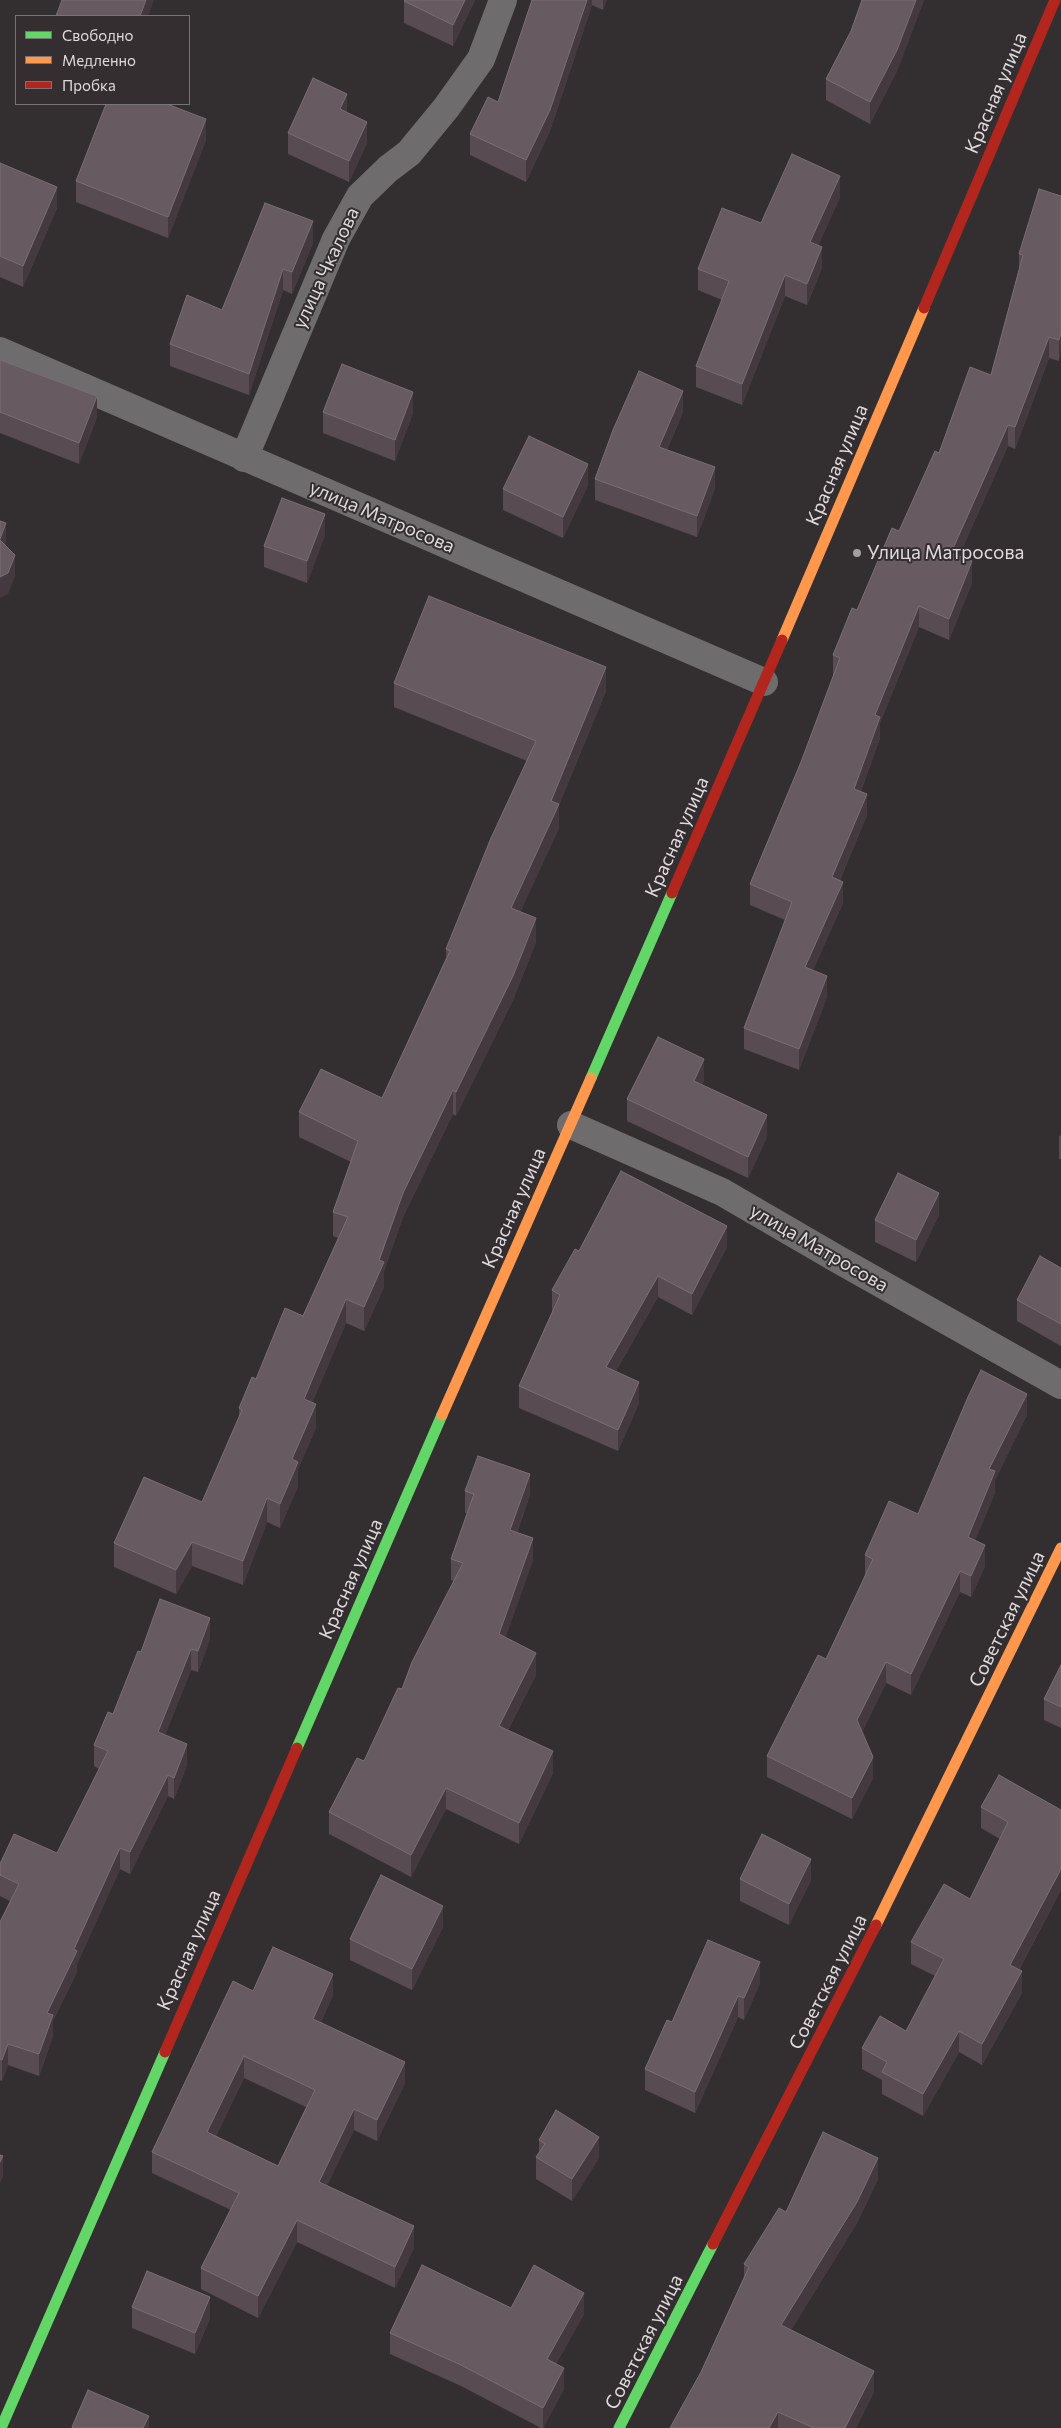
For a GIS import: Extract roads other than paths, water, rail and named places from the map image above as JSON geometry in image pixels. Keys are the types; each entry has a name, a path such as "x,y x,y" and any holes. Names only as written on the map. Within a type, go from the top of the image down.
{"street":[{"name":"улица Чкалова","path":"244,458 336,239 360,196 388,168 409,153 446,108 480,59 503,0"},
{"name":"Красная улица","path":"1,2428 487,1311 571,1125 764,682 1055,0"},
{"name":"улица Матросова","path":"0,351 764,682"},
{"name":"улица Матросова","path":"571,1125 722,1192 1061,1385"},
{"name":"Советская улица","path":"619,2428 829,2018 989,1699 1061,1548"}],"place":[{"name":"Улица Матросова","path":"857,553"}]}
